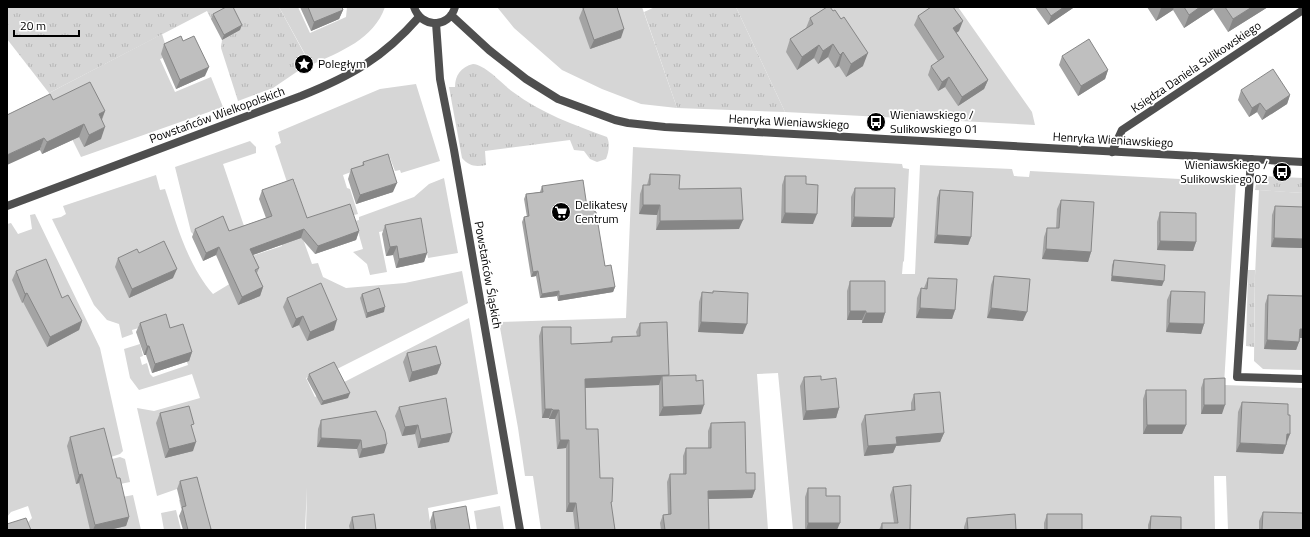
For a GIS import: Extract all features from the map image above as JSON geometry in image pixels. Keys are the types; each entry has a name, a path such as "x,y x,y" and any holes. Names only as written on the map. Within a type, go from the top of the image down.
{"street":[{"path":"414,7 419,17 427,22 436,23 442,22 451,15 455,7"},
{"name":"Księdza Daniela Sulikowskiego","path":"1112,152 1122,130 1303,10"},
{"name":"Henryka Wieniawskiego","path":"451,15 489,50 520,74 558,99 591,112 628,123 665,127 1303,162"},
{"name":"Powstańców Wielkopolskich","path":"7,206 335,82 376,58 408,30 419,17"},
{"name":"Powstańców Śląskich","path":"436,23 440,79 454,150 520,530"},
{"path":"1251,159 1237,377 1303,379"}],"green space":[{"path":"7,7 279,7 305,55 295,60 298,71 273,88 238,101 221,48 222,40 240,30 211,19 207,11 49,93 7,39"},
{"path":"279,7 298,7 310,33 346,17 347,7 385,7 373,28 364,36 355,43 311,65"},
{"path":"497,7 642,7 677,108 641,104 602,89 562,70 514,28"},
{"path":"655,7 736,7 785,112 677,108 644,12"},
{"path":"736,7 958,7 1032,112 1035,125 785,112"},
{"path":"162,34 167,50 163,58 160,59 175,92 211,77 223,107 81,157 49,93"},
{"path":"473,64 478,65 488,71 513,92 546,112 607,137 609,148 606,159 597,162 590,159 584,151 574,150 570,140 485,151 486,165 475,166 467,163 462,158 449,87 455,87 456,79 462,69"},
{"path":"416,84 440,161 401,173 400,170 395,171 390,158 343,175 347,188 350,189 358,214 350,216 303,239 312,264 318,263 323,277 346,288 405,283 462,271 468,303 337,369 334,364 306,378 315,397 469,318 498,494 428,508 431,530 306,530 307,487 305,530 209,530 182,512 179,500 196,496 194,485 157,496 137,408 154,411 200,398 192,374 139,390 130,378 124,349 140,344 143,356 140,357 142,365 147,363 150,374 153,377 188,365 186,359 171,335 165,320 132,330 133,334 122,338 119,324 107,320 94,305 52,219 66,214 63,206 156,175 160,190 165,189 184,244 196,270 213,294 236,280 236,256 194,235 191,232 175,167 250,141 256,147 256,153 223,164 244,226 241,227 252,256 282,246 277,231 307,220 294,180 287,182 275,146 281,143 278,132 380,89"},
{"path":"633,147 902,164 903,168 909,169 902,274 915,274 920,165 1012,169 1014,176 1029,177 1030,171 1236,182 1224,385 1303,388 1303,530 1228,530 1226,476 1214,476 1215,530 793,530 778,373 757,374 768,530 541,530 533,476 525,476 499,322 626,318"},
{"path":"1262,176 1303,178 1303,193 1255,190 1256,185"},
{"path":"444,178 458,253 428,258 421,223 379,232 387,272 370,275 367,264 353,252 363,249 355,221 359,220 359,217 414,197 429,184"},
{"path":"1259,190 1303,193 1303,370 1263,369 1254,361 1255,276"},
{"path":"35,214 100,348 123,451 120,454 111,457 112,459 120,457 125,459 130,482 115,485 117,498 133,495 141,530 24,530 23,527 32,518 28,506 11,512 7,517 7,224 11,223 18,234 32,229 30,215"},
{"path":"1248,270 1255,270 1254,347 1246,346"},
{"path":"500,506 504,530 477,530 474,511"},
{"path":"176,510 181,530 164,530 161,513"}],"building":[{"path":"226,7 233,7 242,25 224,35 213,14"},
{"path":"308,7 342,7 343,10 314,22"},
{"path":"617,7 624,29 594,40 583,8"},
{"path":"827,7 830,7 833,11 835,10 841,19 844,17 868,53 851,64 843,52 840,55 833,44 823,51 819,45 802,57 790,39 813,24 810,18"},
{"path":"931,7 953,7 963,21 953,28 988,80 962,97 949,77 942,82 931,66 944,57 918,16"},
{"path":"1045,7 1064,7 1051,16"},
{"path":"1184,7 1200,7 1189,15"},
{"path":"1225,7 1252,7 1233,19"},
{"path":"181,36 183,41 194,36 209,67 180,80 164,44"},
{"path":"1089,39 1108,70 1081,86 1062,56"},
{"path":"1273,69 1290,95 1266,111 1260,103 1252,108 1241,90"},
{"path":"90,82 105,111 99,114 105,127 89,135 84,124 47,142 44,138 7,155 7,115 50,94 53,100"},
{"path":"388,154 397,183 360,195 351,169 364,165 363,162"},
{"path":"650,174 680,175 679,189 741,188 743,220 660,221 660,205 643,205 643,185 650,185"},
{"path":"785,176 806,176 806,184 818,185 817,214 785,213"},
{"path":"293,179 307,218 350,204 359,231 318,246 304,229 250,249 259,268 255,270 263,287 242,297 219,247 206,253 195,229 223,216 229,231 272,216 262,190"},
{"path":"583,180 587,207 596,212 605,266 611,265 615,287 559,296 559,291 542,294 538,271 533,272 524,217 529,216 526,194 543,192 542,186"},
{"path":"855,188 895,188 894,218 854,217"},
{"path":"940,190 973,192 971,237 937,235"},
{"path":"1061,200 1094,202 1091,252 1046,249 1047,228 1059,228"},
{"path":"1275,206 1303,207 1303,239 1274,238"},
{"path":"1160,212 1196,213 1196,242 1160,241"},
{"path":"421,218 427,253 399,259 397,246 390,247 385,225"},
{"path":"164,241 177,269 132,289 118,258 137,249 139,253"},
{"path":"46,259 62,298 68,295 82,321 50,337 27,293 25,294 16,271"},
{"path":"1114,260 1165,265 1164,281 1112,276"},
{"path":"994,276 1030,279 1027,312 991,308"},
{"path":"928,278 957,279 955,310 920,308 921,288 927,289"},
{"path":"850,281 885,281 885,313 850,311"},
{"path":"321,283 337,320 310,332 303,316 296,319 287,298"},
{"path":"379,288 385,307 367,313 362,294"},
{"path":"713,291 748,293 747,324 701,322 702,292 713,293"},
{"path":"1171,291 1205,292 1204,324 1169,323"},
{"path":"1268,295 1303,296 1303,329 1300,329 1299,342 1267,340"},
{"path":"166,314 170,328 183,324 192,352 155,364 149,346 147,346 140,323"},
{"path":"667,322 669,375 585,379 586,429 598,429 600,478 613,478 611,502 615,530 579,530 576,503 569,503 569,440 560,440 559,410 545,409 542,327 571,327 571,344 612,342 612,337 640,336 640,323"},
{"path":"436,346 441,364 412,372 407,353"},
{"path":"334,362 350,393 323,401 309,374"},
{"path":"696,375 696,381 703,380 704,405 663,407 662,376"},
{"path":"821,376 821,380 836,378 839,408 806,411 804,377"},
{"path":"1225,378 1225,405 1204,405 1204,379"},
{"path":"1146,390 1186,390 1186,425 1147,425"},
{"path":"940,392 944,433 896,437 897,444 868,446 865,415 915,410 914,394"},
{"path":"446,398 452,433 421,439 418,425 405,427 399,407"},
{"path":"1242,402 1288,404 1288,415 1290,415 1290,434 1287,434 1286,445 1240,443"},
{"path":"189,406 194,424 191,425 196,442 169,449 160,413"},
{"path":"376,411 385,432 387,444 362,449 361,440 321,438 321,420"},
{"path":"745,422 746,473 755,473 755,490 708,491 709,530 665,530 663,515 671,514 670,474 686,474 686,448 711,448 711,423"},
{"path":"104,428 117,478 120,478 129,517 95,525 82,474 79,475 70,437"},
{"path":"197,477 211,529 208,530 188,530 182,507 186,506 180,481"},
{"path":"911,485 910,530 882,530 882,523 898,523 893,487"},
{"path":"808,488 826,488 826,496 840,496 840,523 808,523"},
{"path":"466,506 470,530 436,530 433,512"},
{"path":"1263,512 1303,513 1303,530 1262,530"},
{"path":"374,514 376,530 354,530 352,517"},
{"path":"1015,514 1016,530 968,530 967,518"},
{"path":"1047,514 1082,514 1082,530 1047,530"},
{"path":"1151,516 1181,517 1181,530 1150,530"},
{"path":"26,518 31,530 7,530 7,524"}],"place":[{"name":"Poległym","path":"304,64"},
{"name":"Wieniawskiego / Sulikowskiego 01","path":"876,122"},
{"name":"Wieniawskiego / Sulikowskiego 02","path":"1282,172"},
{"name":"Delikatesy Centrum","path":"561,212"}]}
